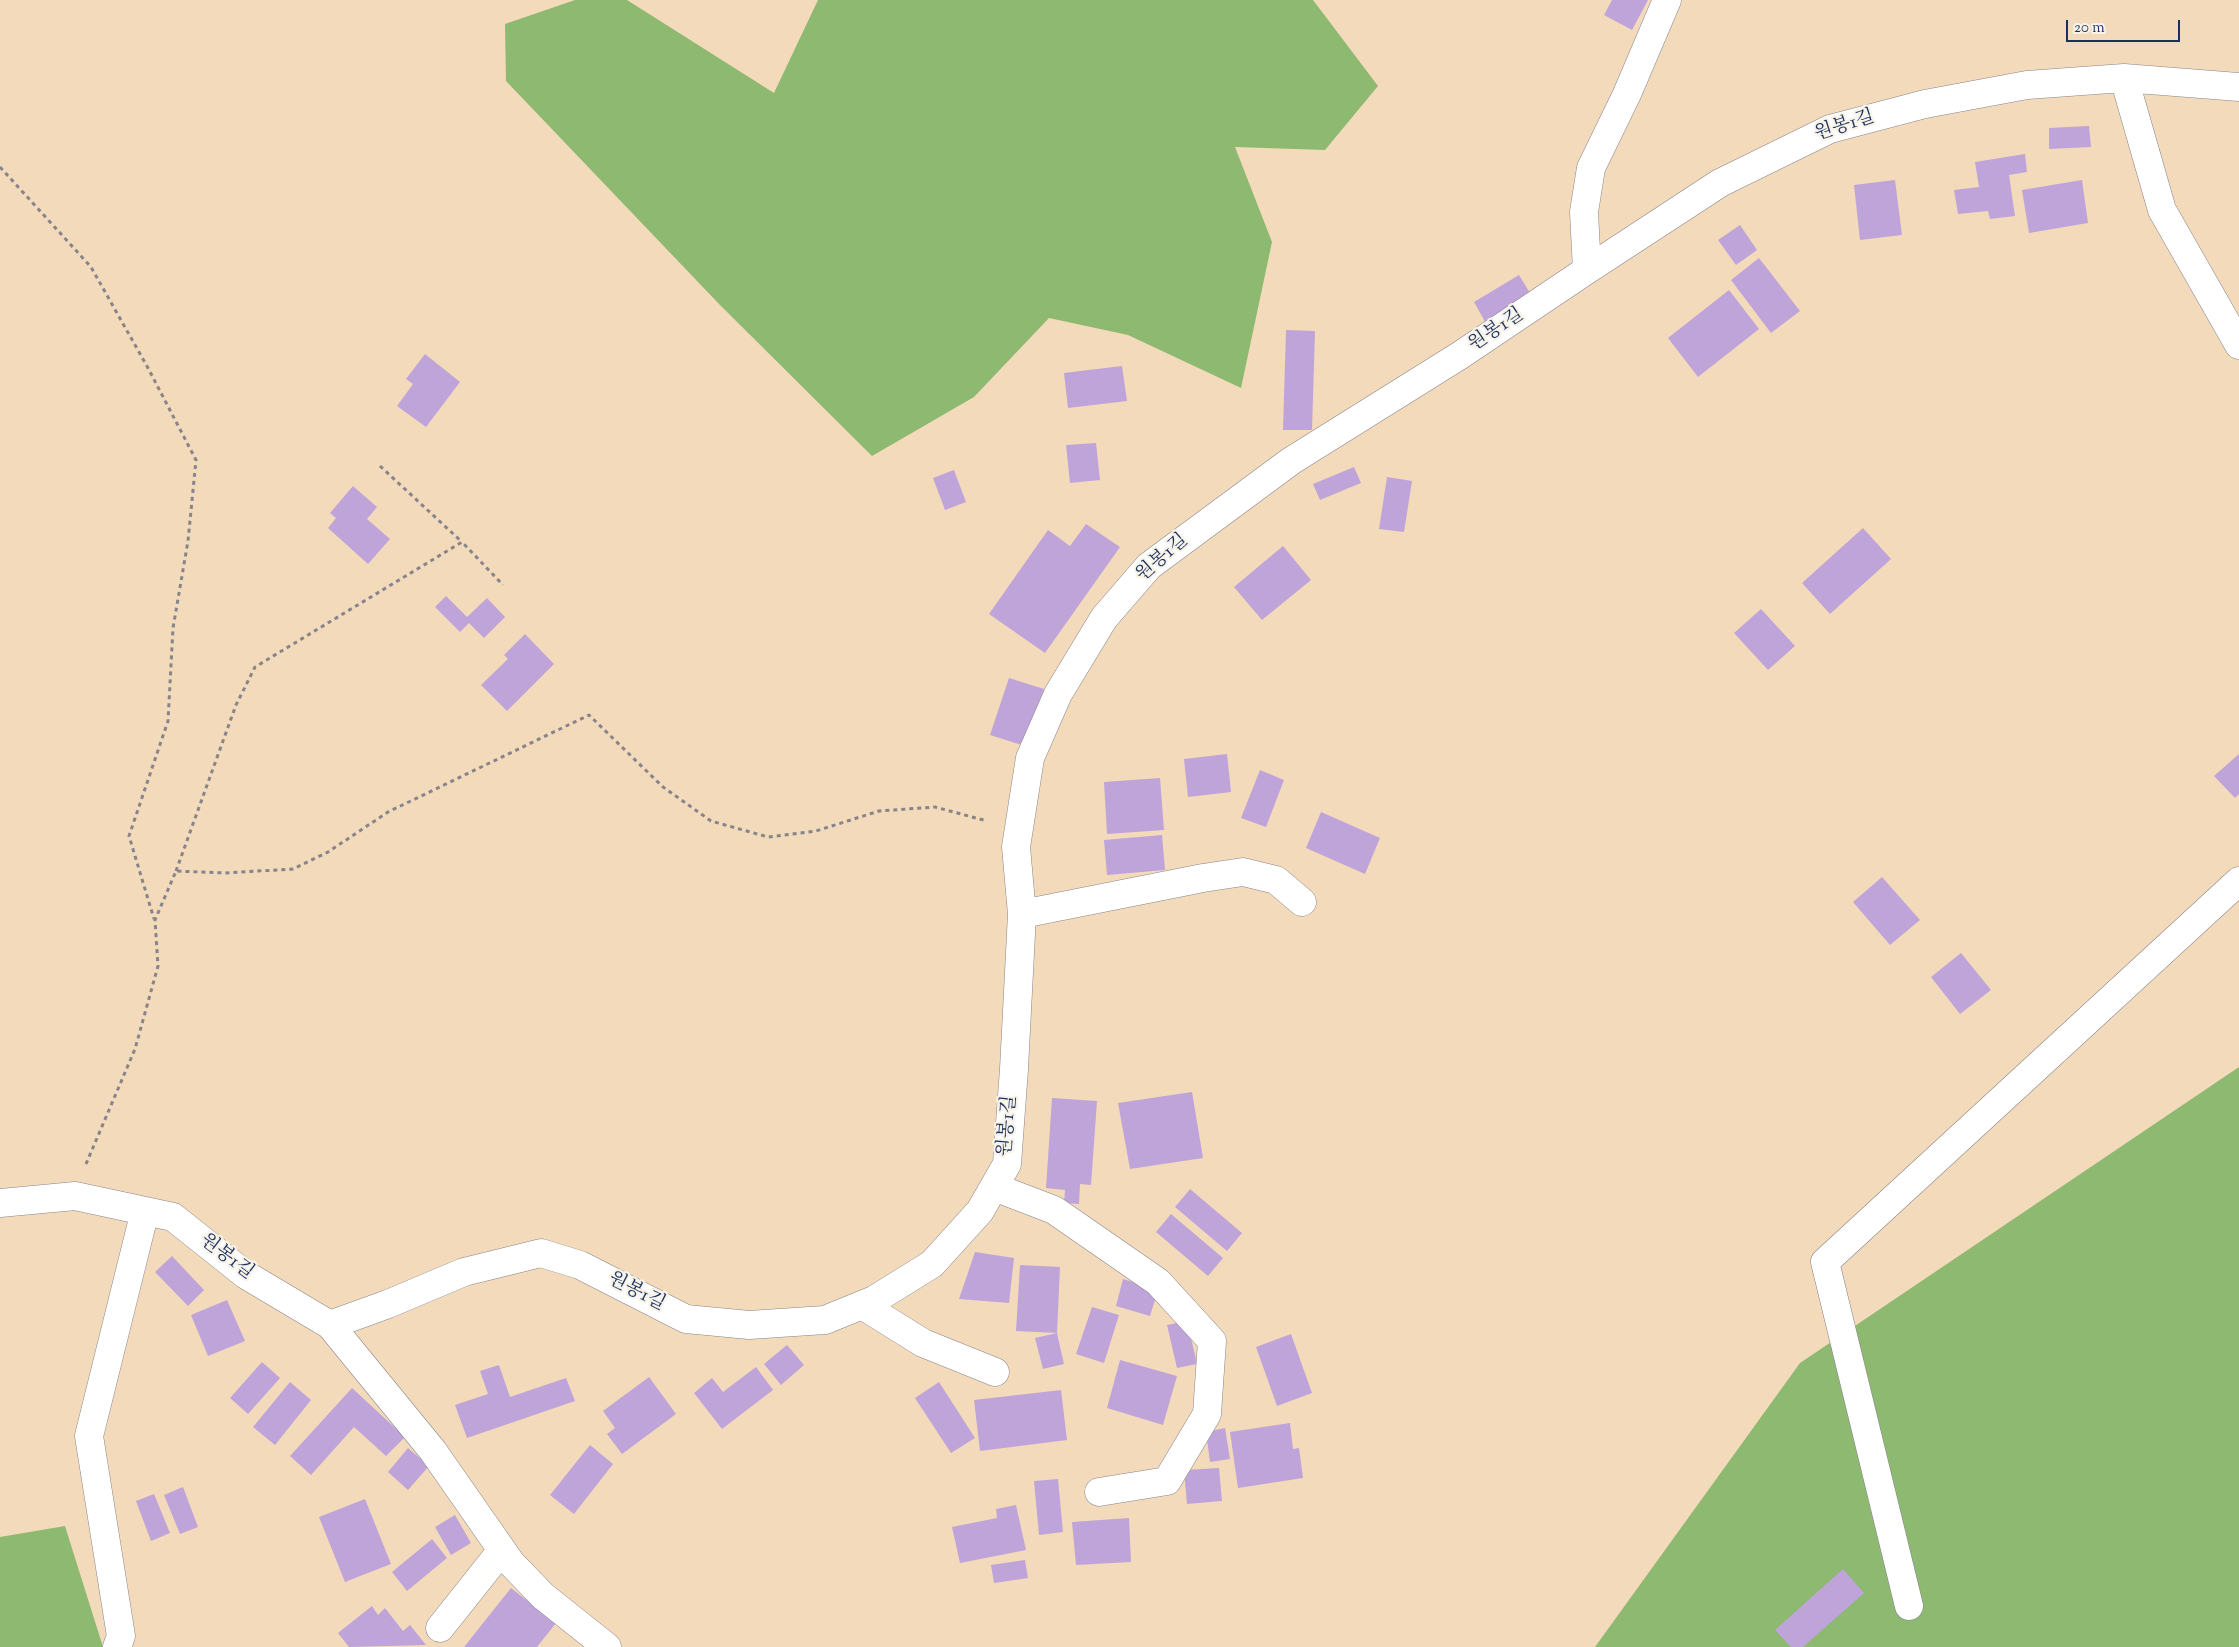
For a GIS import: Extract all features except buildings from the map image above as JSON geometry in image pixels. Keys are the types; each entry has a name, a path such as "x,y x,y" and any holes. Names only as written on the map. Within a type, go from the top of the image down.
{"street":[{"path":"1587,270 1584,212 1591,168 1627,94 1667,0"},
{"path":"2124,78 2162,210 2239,345"},
{"name":"원봉1길","path":"0,1204 74,1196 173,1217 246,1275 330,1325 388,1304 464,1272 541,1253 580,1265 686,1319 749,1325 825,1320 874,1300 932,1264 980,1211 1007,1164 1022,914 1016,847 1030,758 1058,694 1104,618 1149,566 1291,461 1459,356 1720,184 1830,129 1925,104 2027,85 2124,78 2239,87"},
{"path":"1022,914 1243,872 1276,880 1302,902"},
{"path":"1909,1606 1825,1262 2239,881"},
{"path":"994,1187 1054,1210 1158,1282 1212,1341 1207,1414 1167,1480 1099,1492"},
{"path":"117,1647 121,1636 89,1436 145,1211"},
{"path":"862,1304 923,1344 995,1372"},
{"path":"330,1325 433,1451 510,1563 543,1596 607,1647"},
{"path":"440,1628 502,1550"}],"path":[{"path":"0,167 91,267 148,368 196,460 188,541 173,628 168,721 129,836 154,920 158,966 135,1049 93,1145 74,1196"},
{"path":"380,466 462,542 504,585"},
{"path":"154,920 176,871 236,704 255,668 462,542"},
{"path":"176,871 225,873 292,869 328,852 388,812 589,715 663,787 712,821 768,837 816,831 879,811 935,807 1019,830"}],"green space":[{"path":"575,0 627,0 774,93 818,0 1313,0 1378,86 1325,150 1235,147 1272,242 1241,388 1128,335 1049,318 974,397 872,456 720,305 506,81 505,24"},
{"path":"2239,1067 2239,1647 1595,1647 1800,1363"},
{"path":"65,1526 103,1647 0,1647 0,1537"}]}
